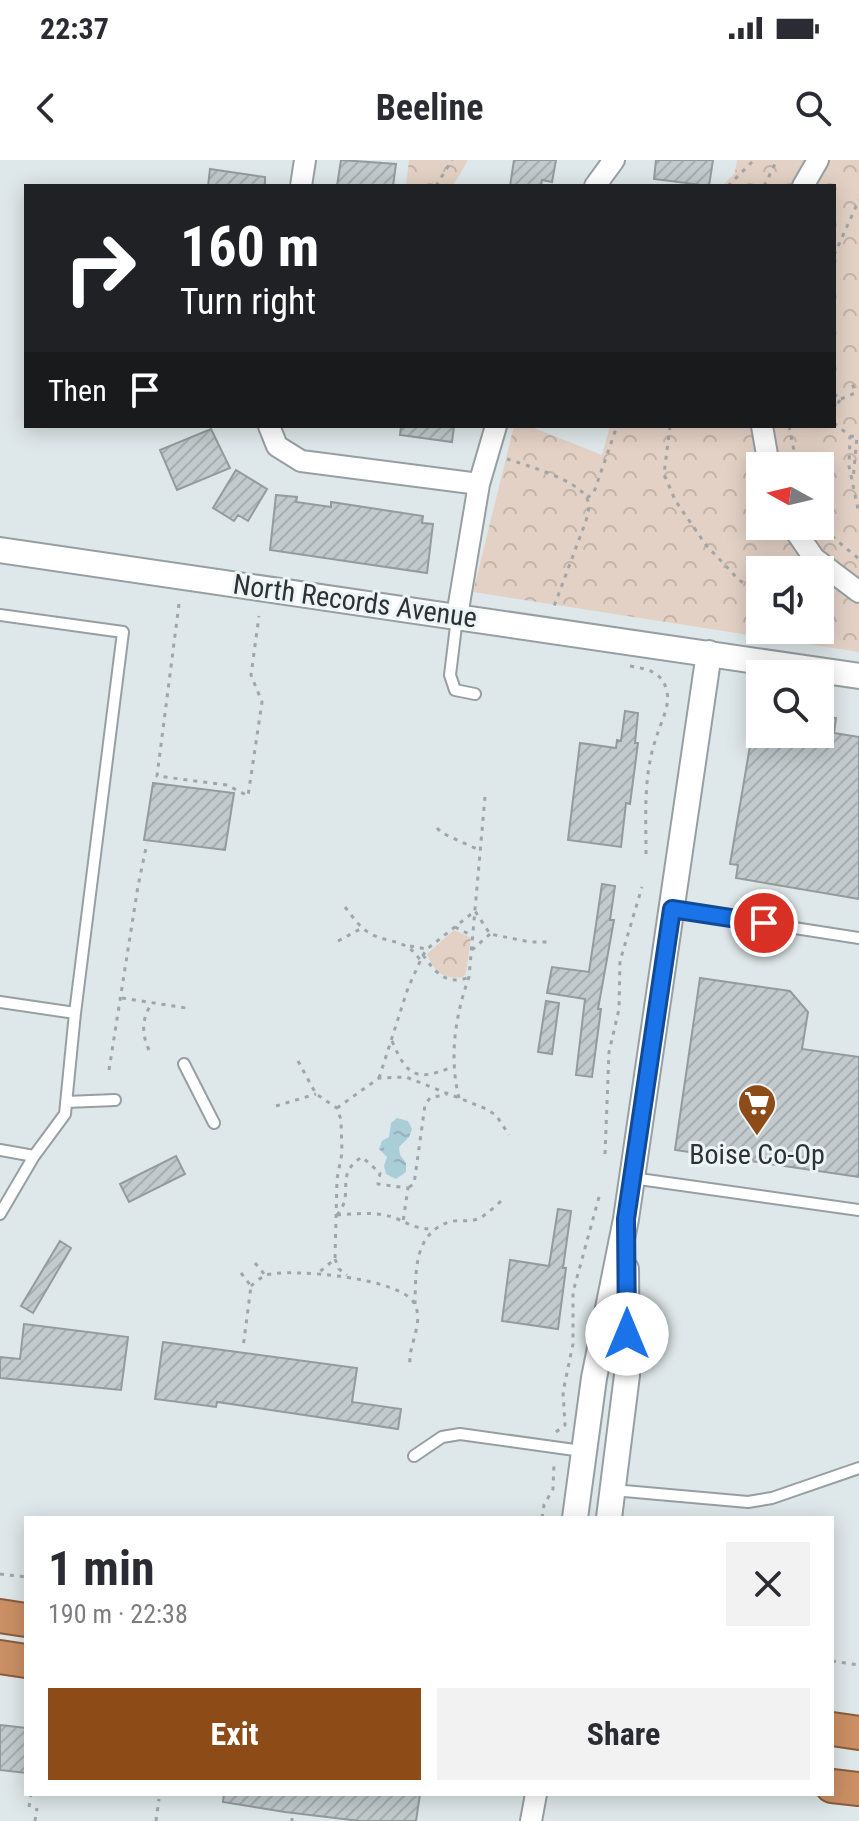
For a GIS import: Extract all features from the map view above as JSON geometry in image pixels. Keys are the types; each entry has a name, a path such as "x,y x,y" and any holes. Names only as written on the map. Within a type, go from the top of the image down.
{"highway":[{"path":"0,1616 24,1620"},
{"path":"0,1657 24,1661"},
{"path":"834,1729 859,1733"},
{"path":"834,1786 859,1789"}],"street":[{"path":"301,184 305,160"},
{"path":"596,184 614,160"},
{"path":"804,184 818,160"},
{"path":"270,428 277,446 301,461 479,484"},
{"path":"457,616 479,484 495,428"},
{"path":"762,428 767,452"},
{"path":"802,540 814,558 859,592"},
{"name":"North Records Avenue","path":"0,550 859,676"},
{"path":"575,1516 594,1378 626,1219 709,653"},
{"path":"609,1516 627,1375 626,1219"},
{"path":"531,1821 536,1796"}],"lane":[{"path":"0,615 123,632 65,1114 34,1156 0,1214"},
{"path":"457,616 450,675 455,690 475,694"},
{"path":"672,909 859,938"},
{"path":"0,1002 75,1013"},
{"path":"184,1064 214,1123"},
{"path":"66,1102 115,1100"},
{"path":"0,1150 34,1156"},
{"path":"632,1178 859,1210"},
{"path":"414,1456 442,1437 460,1434 584,1451"},
{"path":"613,1490 748,1502 772,1498 859,1468"}],"path":[{"path":"437,184 452,160"},
{"path":"730,184 754,160"},
{"path":"765,184 777,160"},
{"path":"836,251 859,200"},
{"path":"853,215 859,217"},
{"path":"836,405 841,399 855,393 852,382"},
{"path":"836,395 841,399"},
{"path":"836,425 850,436 852,489 859,514"},
{"path":"587,498 594,492 616,428"},
{"path":"670,428 664,474 675,500 706,545 746,584"},
{"path":"789,428 794,452"},
{"path":"500,457 578,487 587,498 589,508 586,521 553,609"},
{"path":"852,489 859,490"},
{"path":"834,538 858,557"},
{"path":"179,604 157,776 227,785 248,796 262,702 251,675 259,616"},
{"path":"630,666 652,670 661,677 667,693 666,707 646,776 646,854"},
{"path":"459,1098 452,1067 460,1001 469,977 485,797"},
{"path":"437,828 479,850"},
{"path":"109,1070 147,843"},
{"path":"605,1154 609,1052 619,1009 620,961 642,887"},
{"path":"345,907 362,928 382,938 427,949"},
{"path":"379,1078 420,960 427,949 475,911"},
{"path":"475,911 490,934 530,942 550,942"},
{"path":"455,927 473,936"},
{"path":"338,941 362,928"},
{"path":"472,950 490,934"},
{"path":"407,945 420,960"},
{"path":"423,955 437,974 447,980 469,977"},
{"path":"122,998 186,1008"},
{"path":"149,1050 143,1029 152,1003"},
{"path":"392,1041 408,1071 417,1075 428,1075 452,1067"},
{"path":"298,1061 316,1094 337,1108 341,1120 342,1153 337,1179 335,1259 339,1269 349,1277"},
{"path":"406,1077 408,1071"},
{"path":"337,1108 379,1078 406,1077 496,1115 509,1135"},
{"path":"276,1106 316,1094"},
{"path":"337,1215 345,1207 345,1177 351,1164 362,1157 380,1173 378,1184 408,1188 414,1184 425,1105 430,1098 447,1094"},
{"path":"342,1153 351,1164"},
{"path":"403,1222 408,1188"},
{"path":"555,1436 557,1429 565,1425 563,1392 573,1344 573,1292 599,1197"},
{"path":"410,1364 417,1323 415,1304 422,1243 434,1229 452,1221 469,1221 480,1217 505,1198"},
{"path":"337,1215 382,1214 410,1227 434,1229"},
{"path":"317,1274 335,1259"},
{"path":"255,1263 265,1275"},
{"path":"241,1273 251,1286"},
{"path":"243,1348 251,1286 265,1275 349,1277 393,1288 415,1304"},
{"path":"542,1516 544,1505 553,1489 554,1464"},
{"path":"0,1574 24,1577"},
{"path":"834,1661 859,1665"},
{"path":"29,1807 31,1796"},
{"path":"156,1821 159,1799"},
{"path":"35,1821 37,1808"}],"green space":[{"path":"409,160 468,160 454,184 406,184"},
{"path":"737,160 859,160 859,652 808,644 834,644 834,556 746,556 746,634 473,592 514,428 534,428 602,455 609,428 836,428 836,184 724,184 735,173"},
{"path":"454,930 471,938 463,977 440,973 427,954"}],"water":[{"path":"397,1118 408,1121 412,1129 399,1147 406,1163 406,1172 396,1179 386,1174 384,1166 387,1157 379,1149 382,1141 389,1137 391,1123"}],"building":[{"path":"341,160 396,164 393,184 337,184"},
{"path":"514,160 556,160 552,182 542,180 541,184 510,184"},
{"path":"656,160 713,160 709,184 654,179"},
{"path":"210,169 265,177 265,184 208,184"},
{"path":"401,428 454,428 452,442 400,435"},
{"path":"211,429 230,468 177,490 160,450"},
{"path":"236,470 267,489 248,521 238,515 234,521 213,508"},
{"path":"276,495 297,497 296,502 331,507 331,502 423,516 422,523 433,524 427,573 270,550"},
{"path":"625,711 638,713 635,743 638,743 621,847 568,840 580,743 616,748 617,740 621,741"},
{"path":"834,733 859,737 859,899 736,878 738,865 730,864 750,748 834,748"},
{"path":"153,783 234,793 225,850 144,840"},
{"path":"602,884 615,886 610,920 614,920 598,1009 601,1009 592,1077 576,1075 585,999 547,993 552,967 589,972"},
{"path":"700,978 790,991 808,1012 802,1049 859,1057 859,1177 675,1150"},
{"path":"546,1001 559,1003 552,1054 538,1052"},
{"path":"176,1156 185,1174 129,1202 120,1184"},
{"path":"558,1209 571,1211 558,1329 502,1321 510,1260 549,1266"},
{"path":"60,1241 71,1248 33,1313 21,1306"},
{"path":"24,1324 128,1337 121,1390 0,1378 0,1357 20,1359"},
{"path":"163,1342 357,1368 352,1402 401,1409 398,1429 217,1402 216,1407 155,1399"},
{"path":"0,1725 24,1728 24,1773 0,1770"},
{"path":"224,1796 420,1796 416,1821 360,1821 223,1802"}],"place":[{"name":"Boise Co-Op","path":"757,1137"}],"route":[{"path":"627,1334 626,1219 672,909 764,923"}]}
